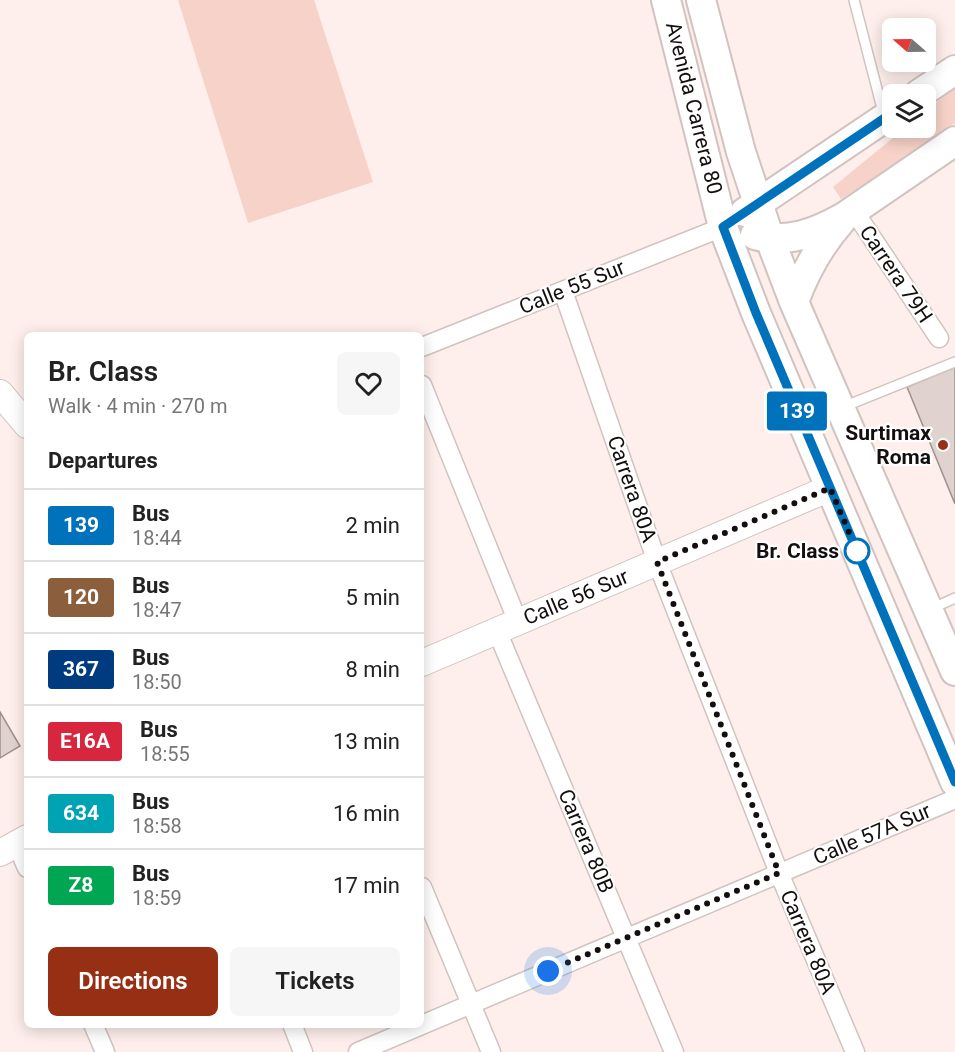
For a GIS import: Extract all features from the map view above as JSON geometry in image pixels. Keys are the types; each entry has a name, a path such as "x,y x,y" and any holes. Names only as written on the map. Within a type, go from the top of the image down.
{"main road":[{"name":"Avenida Carrera 80","path":"666,0 723,227 756,313 955,782"},
{"name":"Avenida Carrera 80","path":"701,0 741,152 770,239 794,302 955,671"},
{"path":"934,84 955,70"},
{"path":"723,227 882,120"},
{"path":"723,227 770,239 813,232 849,214 955,141"},
{"path":"794,302 810,263 821,246 849,214"}],"street":[{"name":"Carrera 79H","path":"849,214 939,338"},
{"name":"Calle 55 Sur","path":"424,346 723,227"},
{"name":"Carrera 80A","path":"563,291 657,562 779,873 855,1052"},
{"name":"Carrera 80B","path":"424,391 508,626 626,938 674,1052"},
{"path":"2,399 24,422"},
{"name":"Calle 56 Sur","path":"424,662 830,488"},
{"name":"Calle 57A Sur","path":"424,1024 955,799"},
{"path":"14,845 24,863"},
{"path":"424,892 491,1052"},
{"path":"95,1028 105,1052"},
{"path":"294,1028 303,1052"},
{"name":"Calle 57A Sur","path":"358,1052 414,1028"}],"lane":[{"path":"854,0 882,92"},
{"path":"840,408 955,362"},
{"path":"928,610 955,598"}],"shaded area":[{"path":"178,0 314,0 373,182 248,223"},
{"path":"955,87 955,123 936,136 936,103"},
{"path":"893,138 933,138 841,199 833,187"}],"building":[{"name":"Surtimax Roma","path":"955,367 955,504 907,387"},
{"path":"0,712 20,746 0,758"}],"bus line":[{"name":"139","path":"882,120 723,227 756,313 955,782"}],"place":[{"name":"Surtimax Roma","path":"943,445"},
{"name":"Br. Class","path":"857,551"}],"route":[{"path":"548,971 779,873 657,562 830,488 857,551"}]}
